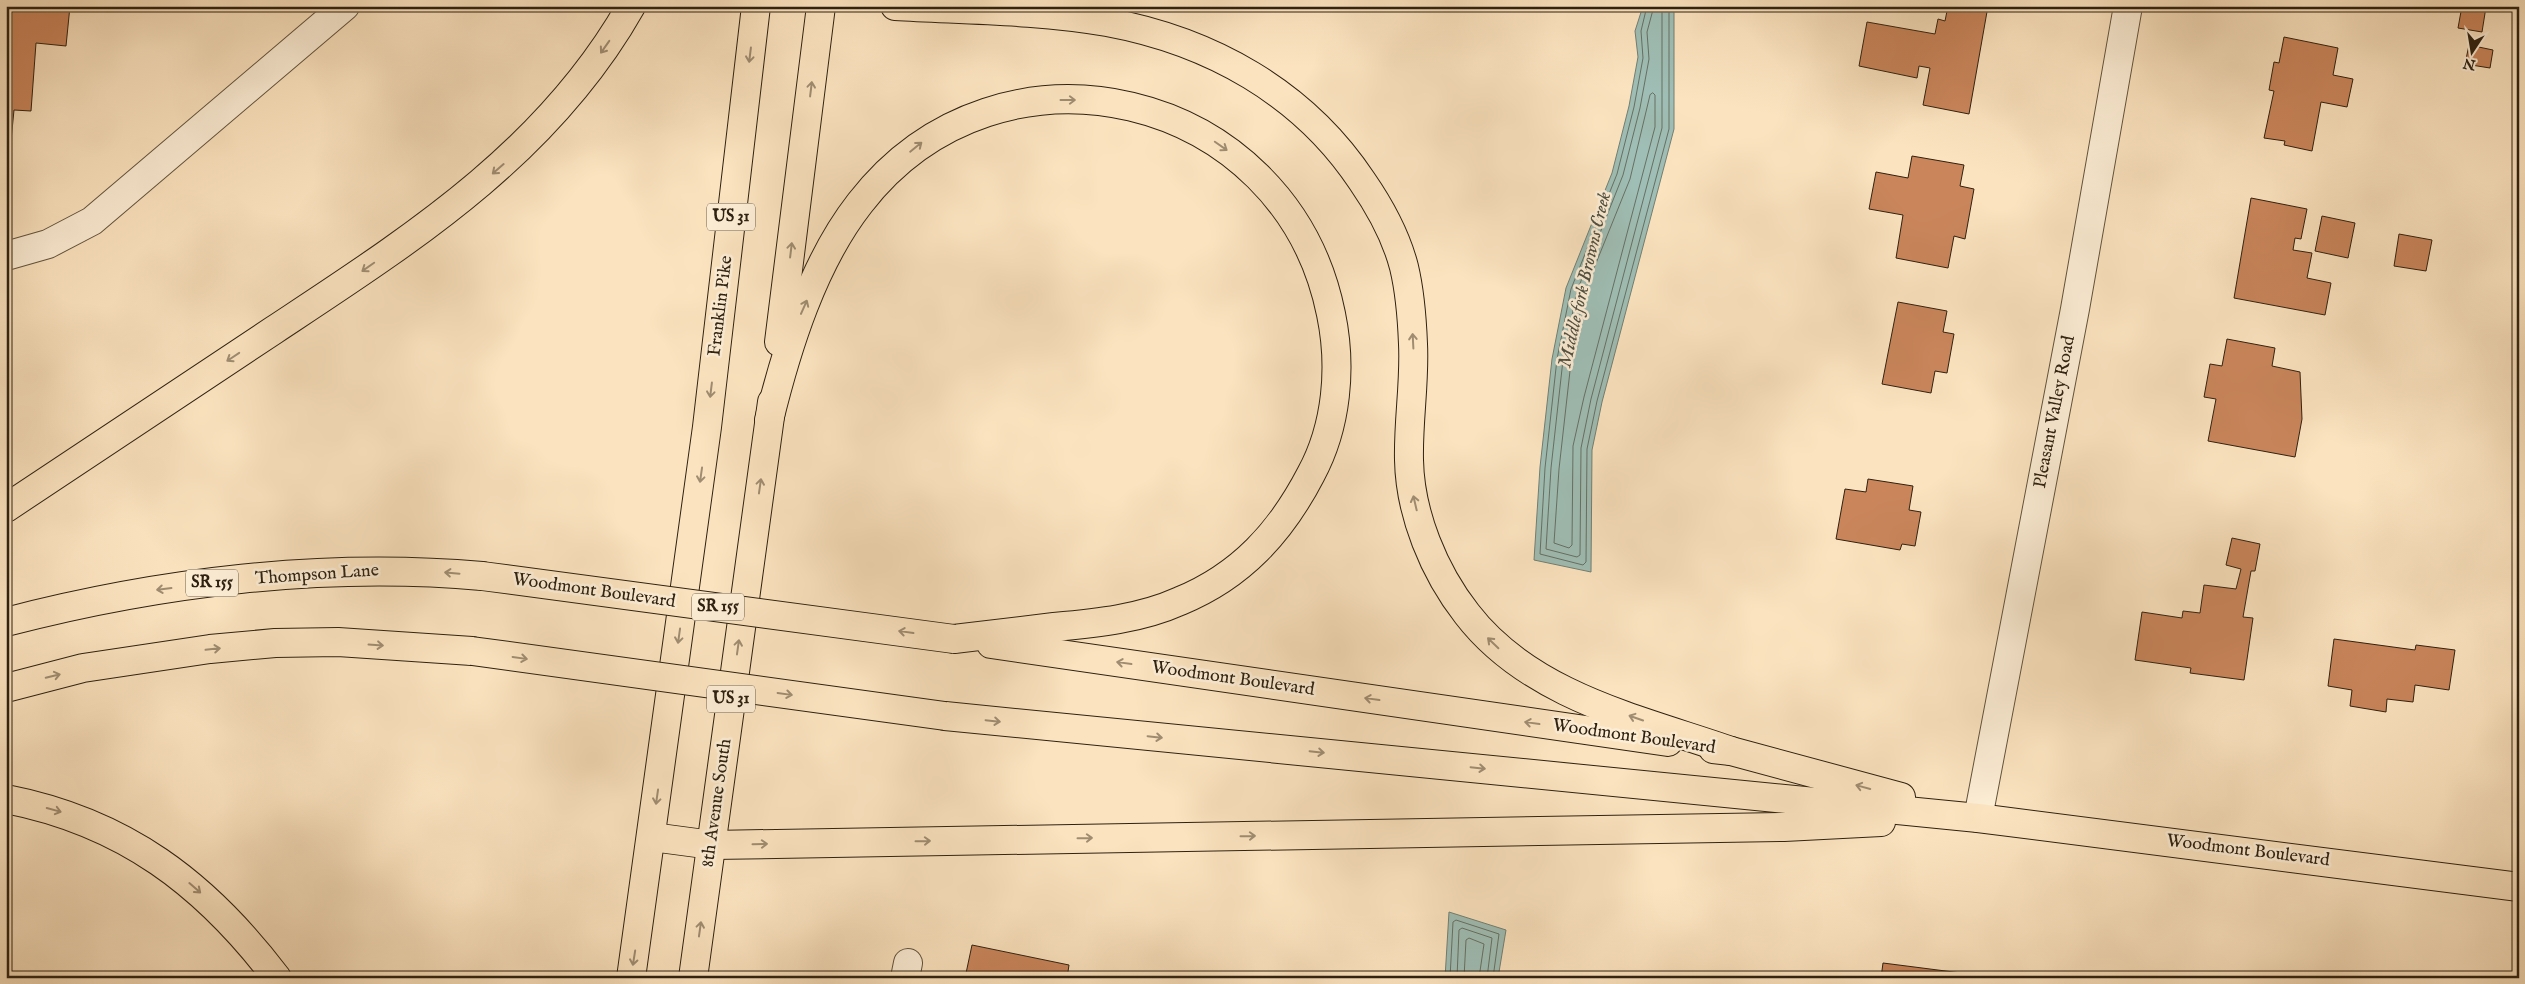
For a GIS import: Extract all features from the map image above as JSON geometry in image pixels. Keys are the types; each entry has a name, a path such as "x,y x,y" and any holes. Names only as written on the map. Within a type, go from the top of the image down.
{"main road":[{"path":"6,508 341,286 433,222 474,190 523,146 558,108 603,49 631,6"},
{"name":"Franklin Pike","path":"652,837 707,427 756,6"},
{"name":"US 31","path":"769,420 821,6"},
{"path":"895,6 1057,11 1146,31 1187,43 1224,59 1260,80 1297,106 1324,131 1351,164 1392,232 1404,267 1410,305 1413,347 1410,479 1424,535 1441,571 1467,614 1494,644 1514,661 1574,696 1731,751"},
{"path":"769,420 786,355 802,312 837,238 858,204 897,162 922,142 952,125 978,114 1004,106 1046,100 1119,104 1155,113 1209,138 1235,156 1286,206 1303,234 1316,262 1328,297 1336,333 1337,371 1333,406 1326,438 1317,462 1298,500 1275,533 1250,557 1203,591 1149,613 1088,624 954,639"},
{"name":"8th Avenue South","path":"693,978 769,420"},
{"name":"Thompson Lane","path":"6,622 96,600 160,589 229,581 364,570 422,571 482,576"},
{"name":"Woodmont Boulevard","path":"482,576 954,639 1731,751 1978,818"},
{"name":"Woodmont Boulevard","path":"6,688 83,668 210,649 275,643 338,642 472,651 945,716 1978,818 2519,887"},
{"path":"6,799 66,813 127,841 158,860 191,884 223,913 252,945 277,978"},
{"path":"652,837 712,844 1774,827 1978,818"},
{"name":"US 31","path":"631,978 652,837"}],"street":[{"path":"6,256 48,244 92,221 345,6"},
{"name":"Pleasant Valley Road","path":"1978,818 2075,309 2128,6"}],"water":[{"name":"Middle fork Browns Creek","path":"1643,6 1674,6 1674,129 1602,402 1592,450 1591,572 1534,560 1540,467 1552,359 1566,288 1612,173 1629,106 1638,57 1635,31"},
{"path":"1449,912 1506,930 1498,978 1445,978"}],"building":[{"path":"6,6 70,6 66,46 36,43 31,111 14,110 10,151 6,151"},
{"path":"1948,6 1988,6 1969,114 1923,105 1930,68 1919,66 1917,78 1859,66 1867,22 1935,34 1938,19 1945,21"},
{"path":"2462,6 2486,7 2482,32 2458,28"},
{"path":"2284,37 2338,48 2333,75 2353,79 2347,107 2321,102 2312,151 2284,145 2285,141 2264,138 2274,91 2269,90 2274,62 2279,63"},
{"path":"2469,45 2493,50 2490,68 2465,64"},
{"path":"1912,156 1964,165 1960,186 1974,189 1965,239 1954,236 1948,268 1896,258 1903,215 1869,209 1876,172 1908,178"},
{"path":"2251,198 2307,209 2301,239 2295,238 2293,250 2312,253 2307,278 2331,283 2325,315 2234,298"},
{"path":"2322,216 2355,223 2348,258 2315,251"},
{"path":"2399,234 2432,240 2426,271 2394,266"},
{"path":"1898,302 1947,311 1943,332 1954,334 1947,373 1935,371 1931,393 1882,384"},
{"path":"2227,339 2275,348 2272,366 2300,372 2302,419 2295,457 2208,441 2216,399 2204,397 2210,364 2222,366"},
{"path":"1868,479 1913,486 1909,510 1921,512 1915,546 1902,544 1900,550 1836,539 1845,489 1866,492"},
{"path":"2232,538 2260,544 2255,571 2251,571 2243,617 2253,618 2244,680 2190,673 2191,668 2135,660 2142,612 2182,618 2183,611 2200,613 2204,585 2236,589 2241,569 2226,565"},
{"path":"2334,639 2415,650 2416,645 2455,650 2449,690 2415,685 2413,702 2387,699 2386,712 2350,706 2352,690 2328,686"},
{"path":"2517,672 2519,673 2519,698 2514,697"},
{"path":"972,945 1069,965 1067,978 965,978"},
{"path":"1883,963 1969,974 1969,978 1881,978"}]}
